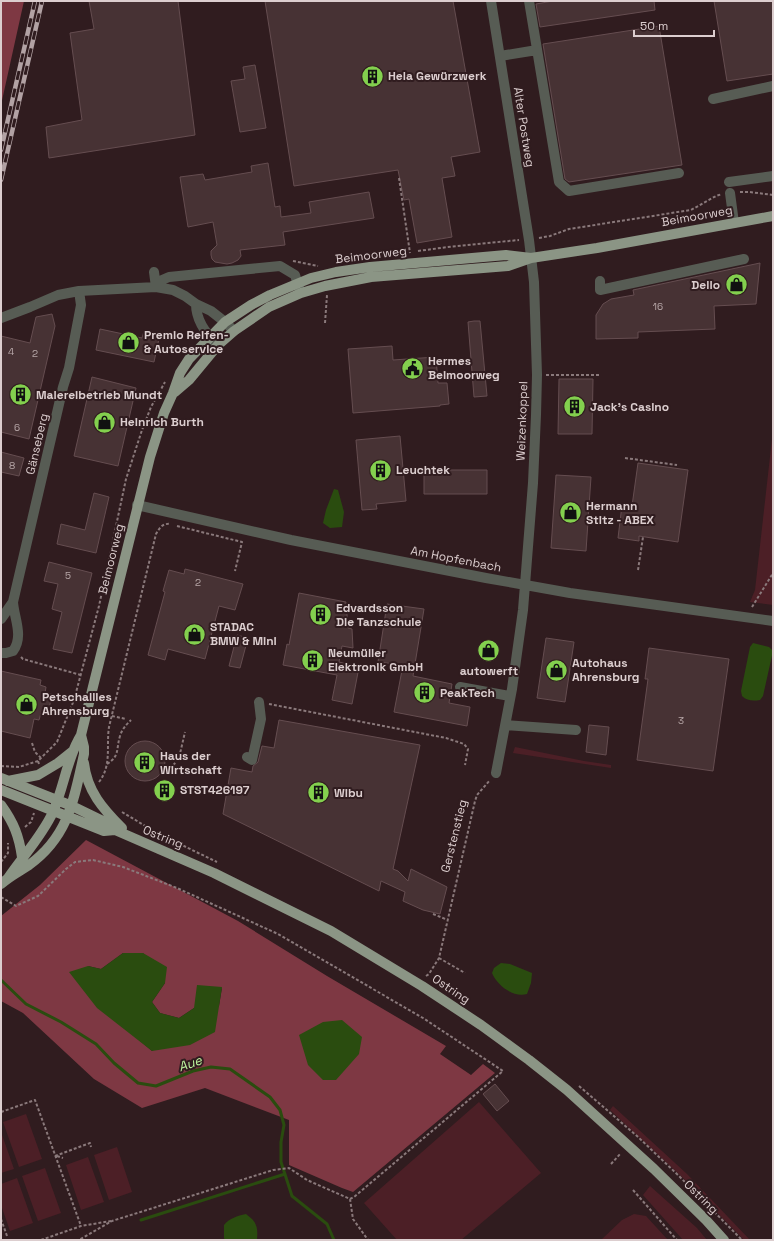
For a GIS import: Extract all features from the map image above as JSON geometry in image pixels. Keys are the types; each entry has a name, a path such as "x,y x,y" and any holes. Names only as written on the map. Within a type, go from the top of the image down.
{"main road":[{"name":"Beimoorweg","path":"173,393 189,380 218,345 234,331 269,307 301,293 325,286 371,277 508,266 531,258 597,248 773,216"},
{"name":"Beimoorweg","path":"5,881 46,825 53,811 73,751 81,735 150,457 164,413 180,373 189,359 225,322 250,305 297,283 336,272 370,267 506,255 531,258"},
{"name":"Beimoorweg","path":"5,881 30,865 46,850 62,830 72,806 84,754 81,735"},
{"path":"4,780 30,777 44,772 73,751"},
{"path":"84,754 87,778 94,795 102,807 132,838"},
{"name":"Ostring","path":"4,780 72,806 107,823 115,830 214,873 331,932 422,986 481,1025 567,1090 649,1164 706,1220 724,1240"},
{"name":"Ostring","path":"1,790 104,831 115,830"},
{"path":"1,805 17,832 22,857"}],"street":[{"name":"Alter Postweg","path":"491,1 531,258"},
{"path":"529,1 558,182 569,191 679,173"},
{"path":"500,56 537,50"},
{"path":"713,99 773,86"},
{"path":"734,223 729,187 773,176"},
{"name":"Weizenkoppel","path":"524,585 535,440 537,375 534,282 531,258"},
{"path":"600,281 600,290 744,259"},
{"path":"156,287 162,280 169,277 280,266 295,275 301,293"},
{"path":"154,272 156,287"},
{"path":"1,318 58,295 79,291 156,287 178,292 196,304 211,310 234,331"},
{"name":"Gänseberg","path":"14,651 18,645 19,639 13,602 69,368 81,305 79,291"},
{"path":"196,304 198,318 209,337 218,345"},
{"name":"Am Hopfenbach","path":"137,505 291,540 524,585 773,621"},
{"path":"496,773 506,726 523,610 524,585"},
{"name":"Gänseberg","path":"1,619 13,602"},
{"path":"1,653 14,651"},
{"path":"460,687 510,696"},
{"path":"247,757 252,760 261,719 258,702"},
{"path":"506,726 576,730"}],"path":[{"path":"399,178 410,253"},
{"path":"403,253 448,247 529,240 550,236 569,229 691,210 729,187 750,192 773,194"},
{"path":"316,268 323,266"},
{"path":"537,375 600,375"},
{"path":"1,766 19,767 38,761 57,742 74,700 81,675 99,606 126,479 151,407 167,379"},
{"path":"625,458 677,465"},
{"path":"171,524 175,513"},
{"path":"102,786 99,782 106,772 107,741 112,716 156,534 160,527 171,524 242,542 235,571"},
{"path":"638,570 643,537"},
{"path":"746,617 773,572"},
{"path":"14,651 23,659 81,675"},
{"path":"258,702 446,738 464,744 468,750 465,765"},
{"path":"112,716 126,719"},
{"path":"107,764 114,760 117,754 123,729 131,720"},
{"path":"165,766 171,768 179,758 186,732"},
{"path":"32,743 35,752 41,758"},
{"path":"38,761 44,772"},
{"name":"Gerstenstieg","path":"421,973 426,976 429,974 439,958 475,801 496,773"},
{"path":"17,832 30,822 38,805"},
{"path":"121,811 157,833 222,865"},
{"path":"1,862 8,853"},
{"path":"1,897 16,906 38,896 66,869 76,862 94,860 123,867 177,888 278,934 423,1018 503,1072 350,1199"},
{"path":"433,914 448,920"},
{"path":"439,958 465,972"},
{"path":"577,1084 668,1166 742,1240"},
{"path":"1,1112 35,1100 81,1226"},
{"path":"56,1156 90,1143 91,1147"},
{"path":"56,1156 63,1158"},
{"path":"41,1240 81,1226 112,1221 272,1170 289,1168 307,1180 350,1199"},
{"path":"633,1190 677,1240"},
{"path":"350,1199 353,1219 368,1240"},
{"path":"1,1219 7,1236"},
{"path":"79,1240 112,1221"}],"shaded area":[{"path":"1,1 24,1 1,105"},
{"path":"773,430 773,605 750,602 755,590"},
{"path":"334,489 338,490 344,512 342,527 330,528 323,523"},
{"path":"753,643 769,647 773,651 763,696 760,700 748,700 742,696 741,691 750,647"},
{"path":"515,747 611,765 611,768 513,753"},
{"path":"86,840 238,921 327,976 446,1046 440,1054 471,1075 483,1064 495,1073 353,1192 289,1165 289,1120 205,1088 142,1108 94,1079 23,1013 1,1001 1,916 40,885","holes":["123,953 143,953 165,983 152,1002 160,1013 179,1018 222,988 219,1006 152,1051 126,1029 88,966 101,969"]},
{"path":"123,953 143,953 167,967 165,983 152,1002 160,1013 179,1018 194,1008 197,985 222,987 215,1032 190,1045 152,1051 97,1008 69,972 88,966 101,969"},
{"path":"501,963 510,964 532,973 531,983 527,994 516,994 506,990 494,978 492,973 494,968"},
{"path":"342,1020 362,1037 359,1054 336,1080 323,1080 308,1065 299,1035 323,1022"},
{"path":"479,1102 541,1173 461,1240 397,1240 364,1203"},
{"path":"613,1106 687,1174 750,1240 744,1240 683,1178 610,1110"},
{"path":"26,1114 42,1159 19,1167 3,1122"},
{"path":"1,1132 14,1169 1,1173"},
{"path":"117,1147 132,1192 109,1200 94,1155"},
{"path":"88,1157 104,1202 81,1210 66,1165"},
{"path":"45,1168 61,1213 38,1221 22,1176"},
{"path":"17,1178 33,1223 10,1231 1,1205 1,1184"},
{"path":"650,1186 697,1228 707,1240 683,1240 643,1195"},
{"path":"246,1214 255,1222 257,1240 225,1240 224,1225 234,1218"},
{"path":"634,1214 646,1216 668,1240 601,1240 622,1220"}],"building":[{"path":"89,1 178,1 195,135 49,158 46,127 82,120 70,33 94,29"},
{"name":"Hela Gewürzwerk","path":"265,1 453,1 480,152 451,157 455,176 442,178 452,237 417,243 409,199 404,200 398,170 294,186"},
{"path":"553,1 654,1 655,10 540,27 536,4"},
{"path":"714,1 773,1 773,74 727,81"},
{"path":"659,26 682,165 569,182 565,179 543,44"},
{"path":"255,65 266,128 240,132 231,81 245,79 243,67"},
{"path":"268,163 275,207 280,206 281,217 311,213 309,202 369,192 374,218 283,232 285,245 240,250 241,256 238,260 232,263 227,264 215,262 211,255 211,251 217,245 213,222 188,227 180,177 203,174 205,180 252,172 251,166"},
{"path":"760,263 756,304 714,306 715,329 638,332 638,338 596,339 596,315 603,304 611,299 634,295 633,290"},
{"path":"52,314 55,326 29,439 1,432 1,336 30,343 36,317"},
{"path":"480,321 487,396 474,397 468,322"},
{"name":"Premio Reifen- & Autoservice","path":"100,329 142,338 144,331 160,334 154,362 96,350"},
{"path":"392,346 393,360 436,357 438,383 447,383 449,404 353,413 348,349"},
{"name":"Heinrich Burth","path":"92,377 136,388 118,466 74,456"},
{"name":"Jack's Casino","path":"559,379 593,379 592,434 558,434"},
{"name":"Leuchtek","path":"400,436 406,501 376,504 377,509 362,510 356,440"},
{"path":"1,452 24,458 19,476 1,472"},
{"path":"638,463 688,470 678,542 639,536 639,541 618,538 622,505 632,506"},
{"path":"424,470 487,470 487,494 424,494"},
{"name":"Hermann Stitz - ABEX","path":"556,475 591,477 586,551 551,548"},
{"path":"94,493 109,497 96,553 57,544 61,524 85,530"},
{"path":"49,562 92,573 72,653 53,649 62,612 52,609 58,584 44,581"},
{"path":"185,569 243,584 235,610 219,606 205,659 168,649 165,660 148,655 165,592 163,591 169,570 184,574"},
{"path":"299,593 346,602 348,628 352,629 353,648 342,646 339,662 359,667 352,704 332,700 337,675 283,665 287,644 289,645"},
{"path":"387,604 424,609 413,676 452,684 449,703 470,707 467,726 394,712 403,665 378,662"},
{"path":"237,635 248,638 240,668 229,666"},
{"name":"Autohaus Ahrensburg","path":"546,638 574,642 565,702 537,698"},
{"name":"autowerft","path":"485,642 495,643 493,658 483,656"},
{"path":"649,648 729,659 713,771 637,760 648,679 645,679"},
{"name":"Petschallies Ahrensburg","path":"1,671 41,680 40,685 46,687 45,693 52,694 48,714 41,713 39,720 34,719 30,738 1,731"},
{"name":"Wibu","path":"279,720 420,745 393,869 398,871 408,881 411,869 447,887 440,914 423,910 403,901 405,892 381,881 379,891 223,814 231,768 252,772 253,766 258,762 262,746 274,748"},
{"path":"589,725 609,727 606,755 586,752"},
{"name":"Haus der Wirtschaft","path":"149,741 156,744 162,750 165,761 164,769 156,778 149,781 141,781 134,778 126,769 125,757 128,750 137,742"},
{"path":"495,1084 509,1101 497,1111 483,1094"}],"waterway":[{"name":"Aue","path":"1,980 26,1004 61,1022 96,1044 114,1063 138,1083 156,1086 193,1071 211,1067 230,1069 270,1097 280,1110 284,1125 281,1142 281,1162 292,1196 327,1224 334,1240"},
{"path":"141,1220 285,1174"}],"railway":[{"path":"1,150 35,1"},
{"path":"1,180 42,1"}],"place":[{"name":"Hela Gewürzwerk","path":"372,76"},
{"name":"Dello","path":"736,285"},
{"name":"Premio Reifen- & Autoservice","path":"128,342"},
{"name":"Hermes Beimoorweg","path":"412,368"},
{"name":"Malereibetrieb Mundt","path":"20,395"},
{"name":"Jack's Casino","path":"575,407"},
{"name":"Heinrich Burth","path":"105,422"},
{"name":"Leuchtek","path":"381,470"},
{"name":"Hermann Stitz - ABEX","path":"571,513"},
{"name":"Edvardsson Die Tanzschule","path":"321,615"},
{"name":"STADAC BMW & Mini","path":"194,634"},
{"name":"autowerft","path":"489,650"},
{"name":"Neumüller Elektronik GmbH","path":"312,660"},
{"name":"Autohaus Ahrensburg","path":"556,670"},
{"name":"PeakTech","path":"424,693"},
{"name":"Petschallies Ahrensburg","path":"26,704"},
{"name":"Haus der Wirtschaft","path":"145,763"},
{"name":"STST426197","path":"165,790"},
{"name":"Wibu","path":"318,793"}]}
